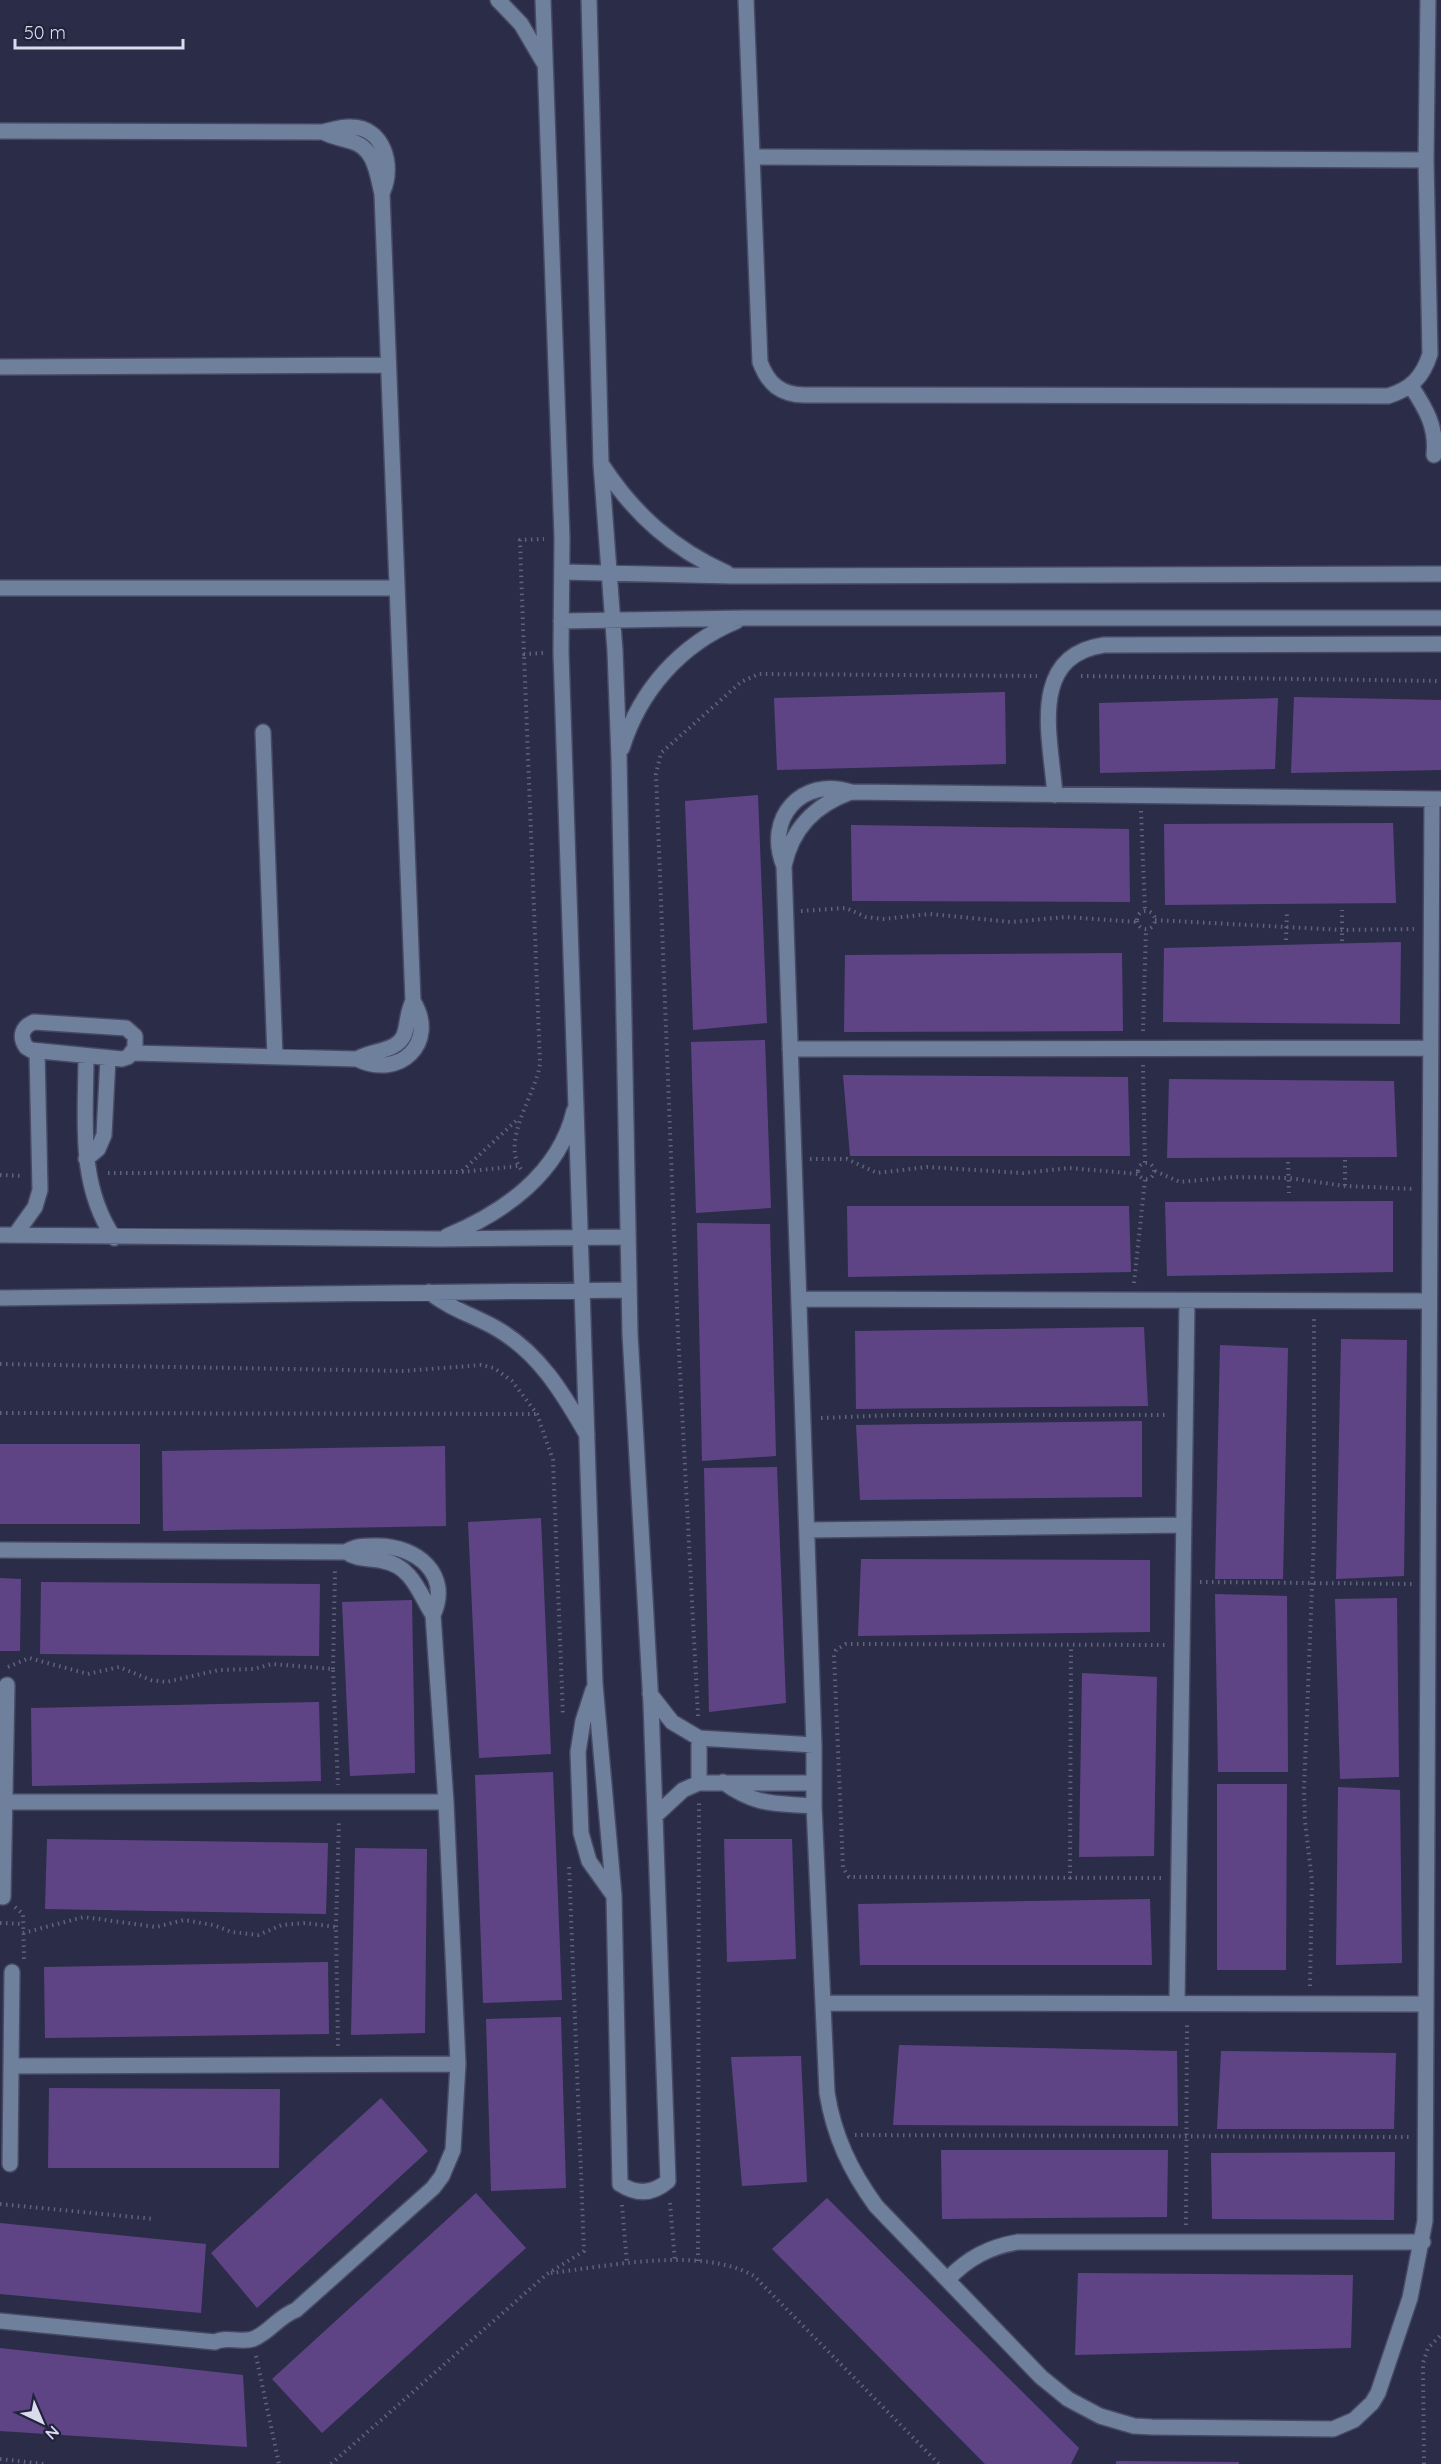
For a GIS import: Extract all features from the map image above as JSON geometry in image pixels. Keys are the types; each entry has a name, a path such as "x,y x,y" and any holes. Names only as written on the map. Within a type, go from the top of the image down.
{"street":[{"path":"498,0 521,24 546,66"},
{"path":"543,0 562,538 561,652 595,1684 614,1896 620,2184 628,2189 645,2193 654,2191 668,2181 655,1816 629,1290 619,757 613,621 601,464 589,0"},
{"path":"746,0 760,363 772,384 787,393 805,395 1388,396 1411,386 1423,372 1430,354 1426,160 1428,0"},
{"path":"0,131 323,132 350,141 366,150 375,166 382,194 412,1001 402,1039 390,1048 369,1053 357,1059 133,1053 122,1059 37,1051 26,1047 22,1041 24,1029 34,1022 126,1028 136,1042 133,1053"},
{"path":"753,157 1426,160"},
{"path":"0,367 388,365"},
{"path":"1411,386 1431,420 1435,444 1434,455"},
{"path":"601,464 617,489 657,531 705,564 732,576"},
{"path":"562,572 732,576 1441,574"},
{"path":"0,588 397,588"},
{"path":"561,621 745,618 1441,618"},
{"path":"619,757 637,710 667,669 703,639 745,618"},
{"path":"1055,795 1048,705 1050,690 1062,665 1081,650 1104,645 1441,644"},
{"path":"263,732 275,1057"},
{"path":"851,792 1055,795 1436,799 1430,928 1427,2137 1423,2242 1410,2298 1378,2393 1354,2420 1322,2431 1134,2426 1100,2416 1068,2399 1041,2377 876,2206 856,2176 836,2136 827,2092 813,1806 814,1745 783,866 790,844 801,825 824,805 851,792"},
{"path":"790,1050 1429,1048"},
{"path":"8,1235 35,1207 41,1177 37,1051"},
{"path":"86,1056 86,1166 97,1209 114,1238"},
{"path":"86,1166 98,1149 104,1135 108,1058"},
{"path":"439,1239 489,1216 533,1183 546,1168 566,1134 577,1096"},
{"path":"8,1235 114,1238 628,1237"},
{"path":"0,1298 629,1290"},
{"path":"429,1292 455,1310 502,1332 529,1353 555,1381 588,1438"},
{"path":"799,1299 1429,1301"},
{"path":"1182,2003 1179,1878 1187,1300"},
{"path":"807,1530 1184,1525"},
{"path":"0,1550 341,1552 357,1558 385,1561 403,1570 417,1584 433,1615 446,1802 458,2064 456,2136 453,2150 442,2176 422,2198 296,2310 285,2327 254,2348 224,2349 215,2342"},
{"path":"3,1897 7,1684"},
{"path":"595,1684 583,1721 578,1752 581,1833 589,1861 614,1896"},
{"path":"649,1693 672,1722 699,1738 814,1745"},
{"path":"699,1738 699,1783"},
{"path":"723,1782 742,1796 758,1801 813,1806"},
{"path":"655,1816 683,1790 699,1783 814,1783"},
{"path":"5,1802 446,1802"},
{"path":"10,2164 12,1972"},
{"path":"823,2003 1426,2004"},
{"path":"11,2066 458,2064"},
{"path":"948,2279 972,2257 1002,2245 1018,2242 1423,2242"},
{"path":"0,2321 215,2342 252,2339 284,2315 296,2310"}],"path":[{"path":"533,1183 518,1166 515,1154 520,1118 539,1076 540,1063 520,540 562,538"},
{"path":"524,654 561,652"},
{"path":"699,1738 678,1333 656,774 661,753 741,682 759,674 1441,681"},
{"path":"1141,796 1145,910"},
{"path":"785,912 846,908 866,917 884,919 930,914 1011,922 1066,917 1137,922 1146,929 1154,925 1155,920 1152,913 1145,910"},
{"path":"1137,922 1138,914 1145,910"},
{"path":"1342,910 1342,941"},
{"path":"1286,940 1287,911"},
{"path":"1155,920 1342,930 1430,928"},
{"path":"462,1172 520,1118"},
{"path":"794,1158 847,1159 877,1173 927,1167 1023,1173 1069,1168 1138,1174 1145,1180"},
{"path":"1345,1160 1345,1186"},
{"path":"1288,1162 1289,1193"},
{"path":"1138,1174 1140,1165 1152,1164 1155,1171 1154,1176 1145,1180"},
{"path":"86,1166 462,1172 518,1166"},
{"path":"1155,1171 1180,1182 1234,1177 1289,1178 1345,1186 1429,1190"},
{"path":"0,1175 41,1177"},
{"path":"1133,1300 1145,1180"},
{"path":"1310,2004 1312,1881 1304,1789 1310,1582 1314,1537 1314,1301"},
{"path":"0,1413 537,1414"},
{"path":"802,1419 907,1415 1186,1416"},
{"path":"339,2065 336,1927 339,1802 333,1669 341,1552"},
{"path":"1183,1582 1427,1584"},
{"path":"1179,1878 854,1879 844,1873 834,1655 836,1650 846,1644 1182,1645"},
{"path":"1070,1879 1071,1645"},
{"path":"7,1667 29,1658 88,1674 119,1667 151,1680 166,1682 219,1670 254,1669 272,1664 333,1669"},
{"path":"698,2260 699,1783"},
{"path":"3,1897 23,1914 24,1964 12,1972"},
{"path":"23,1933 84,1917 156,1927 184,1920 213,1925 232,1932 258,1935 282,1925 305,1923 336,1927"},
{"path":"0,1923 23,1924"},
{"path":"1182,2003 1187,2136 1186,2242"},
{"path":"836,2136 1427,2137"},
{"path":"668,2181 675,2262"},
{"path":"620,2184 627,2264"},
{"path":"0,2204 154,2219"},
{"path":"547,2274 627,2264 698,2260 739,2268 754,2277 939,2464"},
{"path":"1424,2464 1423,2363 1428,2348 1441,2335"},
{"path":"254,2348 279,2464"},
{"path":"0,2459 44,2464"}],"building":[{"path":"1005,692 1006,764 777,770 774,698"},
{"path":"1294,697 1441,700 1441,770 1291,773"},
{"path":"1278,698 1275,769 1100,773 1099,703"},
{"path":"758,795 767,1023 693,1030 685,801"},
{"path":"1393,823 1396,903 1165,905 1164,824"},
{"path":"851,825 1129,829 1130,902 852,901"},
{"path":"1401,942 1400,1024 1163,1022 1164,948"},
{"path":"1122,953 1123,1031 844,1032 845,955"},
{"path":"765,1040 771,1208 696,1213 691,1042"},
{"path":"843,1075 1128,1077 1130,1156 850,1156"},
{"path":"1169,1079 1394,1081 1397,1157 1167,1158"},
{"path":"1393,1201 1393,1272 1167,1276 1165,1202"},
{"path":"847,1206 1129,1206 1131,1272 848,1277"},
{"path":"697,1223 770,1224 776,1456 702,1461"},
{"path":"1144,1327 1148,1406 856,1409 855,1331"},
{"path":"1341,1339 1407,1340 1404,1576 1336,1579"},
{"path":"1220,1345 1288,1348 1283,1579 1215,1579"},
{"path":"1142,1421 1142,1497 860,1500 856,1425"},
{"path":"0,1444 140,1444 140,1524 0,1524"},
{"path":"445,1446 446,1526 163,1531 162,1451"},
{"path":"777,1467 786,1703 709,1712 704,1468"},
{"path":"541,1518 551,1754 479,1758 468,1522"},
{"path":"861,1559 1150,1560 1150,1632 858,1636"},
{"path":"0,1578 21,1579 20,1651 0,1651"},
{"path":"41,1582 320,1584 319,1656 40,1654"},
{"path":"1215,1594 1287,1596 1288,1772 1218,1772"},
{"path":"1397,1598 1399,1777 1340,1779 1335,1599"},
{"path":"412,1600 415,1773 350,1776 342,1602"},
{"path":"1082,1673 1157,1677 1154,1856 1079,1857"},
{"path":"319,1702 321,1781 32,1786 31,1708"},
{"path":"553,1772 562,2000 483,2003 475,1775"},
{"path":"1217,1784 1287,1784 1286,1970 1217,1970"},
{"path":"1338,1787 1400,1790 1402,1963 1336,1965"},
{"path":"47,1839 328,1843 326,1914 45,1909"},
{"path":"724,1839 792,1839 796,1959 727,1962"},
{"path":"355,1848 427,1849 425,2033 351,2035"},
{"path":"1150,1899 1152,1965 860,1965 858,1904"},
{"path":"328,1962 329,2034 45,2038 44,1967"},
{"path":"561,2017 566,2188 491,2191 486,2019"},
{"path":"899,2045 1177,2051 1178,2126 893,2125"},
{"path":"1221,2051 1396,2053 1394,2129 1217,2129"},
{"path":"801,2056 807,2182 742,2186 731,2057"},
{"path":"49,2088 280,2089 279,2168 48,2168"},
{"path":"381,2098 428,2151 257,2308 211,2253"},
{"path":"941,2150 1168,2150 1167,2217 942,2219"},
{"path":"1395,2152 1394,2220 1212,2219 1211,2153"},
{"path":"476,2193 526,2248 322,2433 272,2379"},
{"path":"827,2198 1079,2448 1071,2464 985,2464 772,2249"},
{"path":"0,2223 206,2244 201,2313 0,2294"},
{"path":"1078,2273 1353,2275 1351,2348 1075,2355"},
{"path":"0,2348 243,2375 247,2447 0,2431"},
{"path":"1116,2461 1239,2462 1239,2464 1116,2464"}]}
